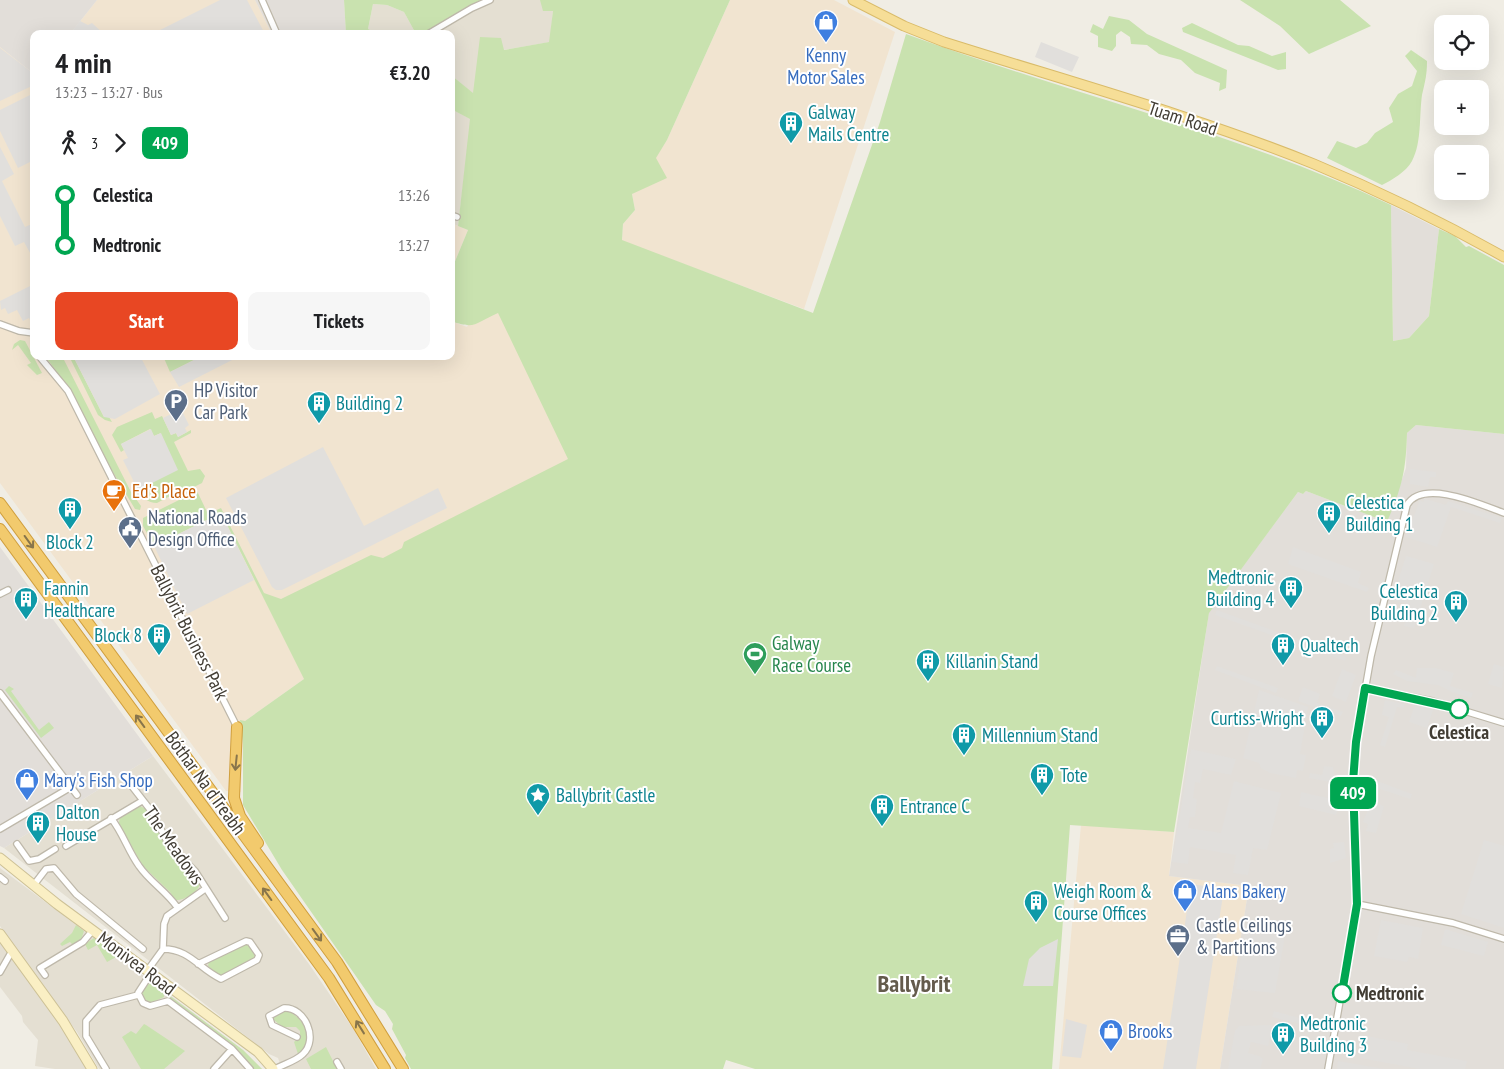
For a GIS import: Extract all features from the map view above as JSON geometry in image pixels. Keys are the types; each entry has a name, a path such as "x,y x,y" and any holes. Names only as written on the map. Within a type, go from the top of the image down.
{"highway":[{"name":"Bóthar Na dTreabh","path":"0,503 348,980 403,1069"},
{"name":"Bóthar Na dTreabh","path":"0,529 329,978 385,1069"},
{"path":"0,537 31,571"},
{"path":"237,727 234,788 236,806 269,861 278,882"}],"main road":[{"name":"Tuam Road","path":"853,0 904,26 944,42 1213,127 1314,164 1423,213 1504,257"},
{"name":"Monivea Road","path":"0,858 33,886 258,1052 274,1069"},
{"path":"0,934 66,1026 92,1069"}],"street":[{"path":"262,0 275,30"},
{"path":"435,30 472,8 490,0"},
{"path":"0,324 19,331 30,332"},
{"name":"Ballybrit Business Park","path":"42,360 68,391 237,727"},
{"path":"1328,1069 1357,904 1353,782 1356,742 1365,688 1385,594 1409,501 1421,493 1432,492 1466,500 1504,513"},
{"path":"0,594 8,590"},
{"path":"1365,688 1432,702 1504,723"},
{"path":"0,693 77,794"},
{"name":"The Meadows","path":"124,776 152,812 169,845 195,871 205,890 225,918"},
{"path":"0,829 71,787"},
{"name":"The Meadows","path":"66,846 142,801"},
{"name":"The Meadows","path":"112,818 140,868 164,891 176,907"},
{"path":"17,844 29,861 55,849"},
{"path":"42,856 50,868 58,871 76,894 143,949"},
{"path":"33,886 42,873 50,868"},
{"name":"The Meadows","path":"163,949 165,921 176,907 205,890"},
{"path":"1357,904 1454,923 1504,939"},
{"path":"45,975 40,968 83,942 93,930"},
{"path":"106,1069 86,1036 86,1022 100,1005 138,995 163,949 179,950 198,964 222,979 257,960 259,955 250,942 246,941 198,964"},
{"path":"0,972 12,951"},
{"path":"138,995 146,1006 168,1000 232,1050 250,1069"},
{"path":"274,1069 303,1054 308,1045 310,1035 305,1021 291,1009 284,1008 269,1016 269,1021 272,1025 297,1037"},
{"path":"214,1069 232,1050"},
{"path":"337,1062 341,1069"}],"shaded area":[{"path":"0,0 97,0 73,30 30,30 30,71 0,47"},
{"path":"97,0 255,0 270,30 73,30"},
{"path":"220,0 247,0 263,30 160,30"},
{"path":"255,0 344,0 346,30 270,30"},
{"path":"494,0 540,0 553,11 550,42 503,50 473,94 455,78 455,30 438,30"},
{"path":"730,0 834,0 895,32 804,309 622,241 623,224 635,210 632,194 667,140"},
{"path":"373,4 387,5 404,12 414,30 370,30 368,29"},
{"path":"80,21 88,25 92,23 100,30 73,30"},
{"path":"1041,42 1079,57 1072,72 1035,57"},
{"path":"0,47 30,71 30,360 455,360 455,322 467,327 487,287 673,417 245,721 240,721 243,744 241,792 226,791 0,483"},
{"path":"0,48 30,71 30,87 0,101"},
{"path":"30,95 30,162 18,168 0,131 0,110"},
{"path":"455,111 471,119 458,226 455,225"},
{"path":"0,147 14,174 2,181 25,227 30,225 30,253 24,242 15,246 0,216"},
{"path":"1391,205 1439,229 1429,316 1409,338 1393,341"},
{"path":"455,225 468,230 455,261"},
{"path":"30,286 30,320 29,318 23,321 17,310 8,314 5,308 1,310 0,301"},
{"path":"75,360 142,360 160,394 115,419 104,417"},
{"path":"194,360 232,360 179,387 170,372"},
{"name":"HP Visitor Car Park","path":"181,409 189,425 185,428 187,432 178,437 176,433 171,435 163,418"},
{"path":"1416,425 1504,434 1504,1069 1220,1069 1249,886 1169,876 1209,612 1298,492 1303,494 1306,491 1387,522 1406,468 1407,433"},
{"path":"151,429 154,436 161,433 178,470 138,490 123,460 128,458 121,444"},
{"path":"323,447 364,526 438,488 447,508 282,590 276,590 272,587 226,498"},
{"path":"1410,469 1436,472 1436,477 1430,477 1428,487 1410,484"},
{"path":"1425,499 1446,505 1448,501 1502,518 1500,523 1451,507 1437,547 1406,537 1420,500 1423,502"},
{"path":"221,513 254,580 187,614 154,546"},
{"path":"0,547 153,756 4,848 0,846"},
{"path":"1293,547 1361,572 1358,583 1369,588 1367,592 1288,564"},
{"path":"1406,556 1434,564 1414,628 1404,626 1410,605 1392,600"},
{"path":"1217,610 1346,657 1345,661 1215,615"},
{"path":"1494,664 1504,667 1502,688 1488,684"},
{"path":"1217,666 1278,688 1276,693 1215,670"},
{"path":"1417,668 1436,668 1454,673 1450,686 1473,693 1471,698 1438,685 1407,681 1393,674 1396,670 1416,678"},
{"path":"1342,669 1356,675 1346,702 1332,696"},
{"path":"1303,687 1320,694 1317,703 1343,712 1341,716 1298,701"},
{"path":"1259,690 1308,707 1300,754 1306,755 1303,771 1297,770 1296,778 1270,773 1261,768 1259,763 1243,758"},
{"path":"1385,700 1404,704 1404,708 1397,707 1385,747 1380,745 1389,717 1382,715"},
{"path":"1416,702 1434,707 1427,728 1409,722"},
{"path":"1191,749 1236,759 1231,775 1203,769 1200,783 1195,782 1193,798 1197,799 1195,817 1190,817 1188,828 1221,833 1234,781 1281,793 1267,850 1253,848 1248,875 1233,873 1236,855 1190,847 1188,864 1172,862"},
{"path":"153,756 309,964 354,1030 376,1069 282,1069 278,1058 269,1054 4,848"},
{"path":"1324,766 1333,767 1336,783 1309,778 1310,773 1322,775"},
{"path":"1369,778 1412,794 1410,799 1366,783"},
{"path":"1301,792 1341,801 1336,815 1299,806"},
{"path":"1371,802 1384,806 1376,833 1366,831 1368,824 1363,822"},
{"path":"1081,825 1174,832 1169,876 1249,886 1220,1069 1059,1069"},
{"path":"1484,840 1504,846 1504,928 1461,914"},
{"path":"1344,842 1346,858 1330,863 1330,849 1334,848 1333,843"},
{"path":"0,868 243,1050 262,1069 99,1069 77,1032 50,996 47,995 0,926"},
{"path":"1191,884 1224,889 1196,1069 1163,1069"},
{"path":"1381,920 1423,928 1418,959 1409,957 1407,962 1374,956"},
{"path":"1246,923 1285,935 1275,993 1236,989"},
{"path":"1445,929 1488,942 1484,956 1441,945"},
{"path":"1058,939 1053,986 1023,986 1029,959 1040,948"},
{"path":"0,943 67,1032 89,1069 55,1069 35,1066 38,1040 23,1022 22,1016 0,987"},
{"path":"1274,1011 1310,1021 1309,1026 1272,1017"},
{"path":"1066,1019 1087,1025 1081,1058 1062,1056"},
{"path":"1273,1025 1268,1046 1251,1042 1248,1053 1263,1059 1260,1069 1228,1069 1235,1031 1239,1026"},
{"path":"1367,1036 1408,1044 1407,1050 1467,1061 1465,1069 1420,1069 1360,1058 1360,1042 1366,1043"},
{"path":"1338,1061 1384,1069 1337,1069"}],"green space":[{"path":"344,0 481,0 430,30 414,30 404,12 387,5 373,4 368,29 370,30 346,30"},
{"name":"Galway Race Course","path":"540,0 730,0 667,140 656,158 667,178 632,194 635,210 623,224 622,240 813,313 880,122 906,34 1212,134 1332,179 1391,205 1393,341 1409,338 1429,316 1439,229 1455,236 1466,247 1469,246 1504,265 1504,434 1416,425 1407,433 1406,458 1402,479 1387,522 1306,491 1303,494 1298,492 1209,613 1174,832 1070,825 1052,1069 755,1069 726,1060 723,1069 411,1069 392,1029 393,1024 385,1011 376,1005 282,870 243,805 243,744 240,720 245,721 304,679 221,513 154,546 143,526 143,518 197,491 208,514 221,508 264,593 281,599 371,555 383,558 402,548 404,542 568,459 498,313 471,325 455,322 455,261 468,230 458,226 470,119 455,111 455,78 473,93 480,37 501,38 504,50 549,42 553,11 543,11"},
{"path":"1240,0 1340,0 1371,26 1309,54 1280,26"},
{"path":"1109,16 1129,20 1147,34 1227,70 1226,88 1219,91 1220,83 1195,73 1181,60 1159,54 1147,45 1131,44 1130,37 1121,31 1116,35 1116,46 1112,51 1098,47 1098,36 1090,32 1093,24 1103,29"},
{"path":"1192,23 1238,45 1249,46 1272,56 1286,52 1286,69 1278,70 1183,32 1182,28"},
{"path":"1411,50 1427,61 1417,146 1412,161 1406,169 1382,185 1327,158 1337,141 1356,148 1367,143 1375,133 1393,122 1389,108 1398,94 1412,86 1417,71 1405,56"},
{"path":"20,340 25,341 30,350 30,360 35,360 42,373 37,375 27,365 31,363 18,345 12,350 14,344"},
{"path":"48,360 64,360 131,492 141,506 140,510 135,509 111,469 73,394"},
{"path":"71,360 75,360 104,417 109,417 112,422 98,415"},
{"path":"165,360 194,360 170,372"},
{"path":"152,412 155,419 162,416 171,435 176,433 178,437 191,430 191,433 174,442 188,471 200,469 205,476 202,483 192,488 187,487 157,503 145,499 138,488 161,433 154,436 150,429 121,444 124,450 121,452 112,435 117,427"},
{"path":"9,686 14,689 11,691 39,730 49,722 54,728 41,738 5,690"},
{"path":"140,806 146,809 167,847 188,867 200,884 194,893 175,900 170,892 142,865 119,823 120,816"},
{"path":"76,925 84,931 81,940 73,945 70,942 62,946 60,944 72,933"},
{"path":"94,938 118,956 107,962 97,945 88,950 85,944"},
{"path":"248,944 256,957 224,976 220,976 208,966 209,961"},
{"path":"150,983 164,994 164,997 151,1003 146,1002 141,991"},
{"path":"166,993 243,1050 262,1069 254,1069 236,1049 167,997"},
{"path":"285,1010 298,1017 305,1029 306,1042 298,1054 294,1042 300,1036 300,1031 296,1027 282,1027 273,1019 274,1015"},
{"path":"144,1024 185,1051 164,1069 141,1069 122,1037 131,1031 136,1034"},
{"path":"326,1047 337,1069 311,1069 306,1059"}],"bus line":[{"name":"409","path":"1342,993 1357,904 1353,782 1356,742 1365,688 1414,697 1459,709"}],"place":[{"name":"Kenny Motor Sales","path":"826,43"},
{"name":"Galway Mails Centre","path":"791,144"},
{"name":"HP Visitor Car Park","path":"176,422"},
{"name":"Building 2","path":"319,424"},
{"name":"Ed's Place","path":"114,512"},
{"name":"Block 2","path":"70,530"},
{"name":"Celestica Building 1","path":"1329,534"},
{"name":"National Roads Design Office","path":"130,549"},
{"name":"Medtronic Building 4","path":"1291,609"},
{"name":"Fannin Healthcare","path":"26,620"},
{"name":"Celestica Building 2","path":"1456,623"},
{"name":"Block 8","path":"159,656"},
{"name":"Qualtech","path":"1283,666"},
{"name":"Galway Race Course","path":"755,675"},
{"name":"Killanin Stand","path":"928,682"},
{"name":"Celestica","path":"1459,709"},
{"name":"Curtiss-Wright","path":"1322,739"},
{"name":"Millennium Stand","path":"964,756"},
{"name":"Tote","path":"1042,796"},
{"name":"Mary's Fish Shop","path":"27,801"},
{"name":"Ballybrit Castle","path":"538,816"},
{"name":"Entrance C","path":"882,827"},
{"name":"Dalton House","path":"38,844"},
{"name":"Alans Bakery","path":"1185,912"},
{"name":"Weigh Room & Course Offices","path":"1036,923"},
{"name":"Castle Ceilings & Partitions","path":"1178,957"},
{"name":"Medtronic","path":"1342,993"},
{"name":"Brooks","path":"1111,1052"},
{"name":"Medtronic Building 3","path":"1283,1055"}],"district":[{"name":"Ballybrit","path":"914,984"}]}
